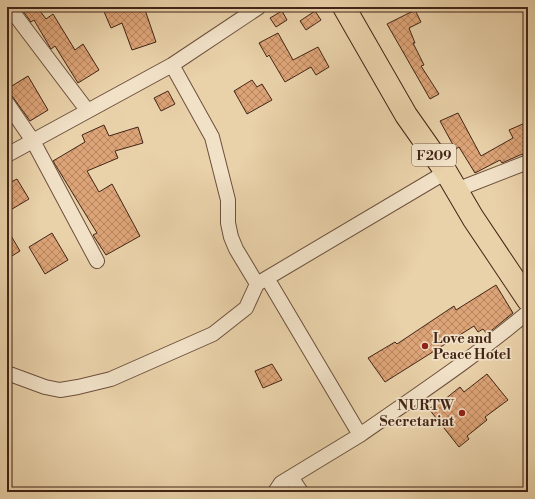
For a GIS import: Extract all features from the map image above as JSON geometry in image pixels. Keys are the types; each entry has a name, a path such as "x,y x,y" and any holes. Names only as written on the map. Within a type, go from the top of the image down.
{"main road":[{"name":"F209","path":"344,7 406,115 451,181 528,300"}],"street":[{"path":"9,7 87,110"},
{"path":"7,154 172,65 259,7"},
{"path":"172,65 212,137 228,200 228,223 236,249 262,281 360,435"},
{"path":"7,103 33,141 97,261"},
{"path":"7,373 46,387 60,390 78,388 111,379 213,334 246,308 262,281 451,181 528,162"},
{"path":"274,492 281,483 360,435 461,364 503,333 528,312"},
{"path":"291,477 301,492"}],"building":[{"path":"20,7 37,7 46,19 53,14 75,50 83,44 99,70 78,83 55,46 51,49 34,20 31,22"},
{"path":"102,7 144,7 156,42 132,50 122,23 111,28"},
{"path":"415,10 421,22 409,28 415,43 413,43 424,65 421,66 439,94 430,99 387,24"},
{"path":"282,11 287,20 276,27 270,18"},
{"path":"315,11 321,20 306,30 300,21"},
{"path":"278,33 293,60 318,47 329,67 316,75 311,67 285,82 269,55 267,57 259,43"},
{"path":"28,76 48,110 30,121 7,89"},
{"path":"252,80 257,87 262,84 272,100 247,114 234,91"},
{"path":"168,91 175,104 161,111 154,98"},
{"path":"458,113 481,156 513,138 509,130 525,123 528,130 528,153 502,163 500,160 475,173 459,147 456,149 440,121"},
{"path":"104,125 109,136 138,127 143,143 115,151 118,158 87,171 99,192 112,184 140,236 106,255 93,235 97,233 53,161 85,142 82,135"},
{"path":"17,179 29,199 7,212 7,184"},
{"path":"7,229 20,251 7,259"},
{"path":"52,233 68,260 45,274 29,247"},
{"name":"Love and Peace Hotel","path":"496,285 513,313 487,334 483,329 478,332 474,326 385,382 368,358 395,342 397,344 454,306 456,310"},
{"path":"272,364 282,380 263,388 255,371"},
{"name":"NURTW Secretariat","path":"487,374 508,400 485,417 487,420 467,436 469,439 459,447 429,409 438,402 439,404 460,387 464,392"}],"place":[{"name":"Love and Peace Hotel","path":"425,346"},
{"name":"NURTW Secretariat","path":"462,413"}]}
